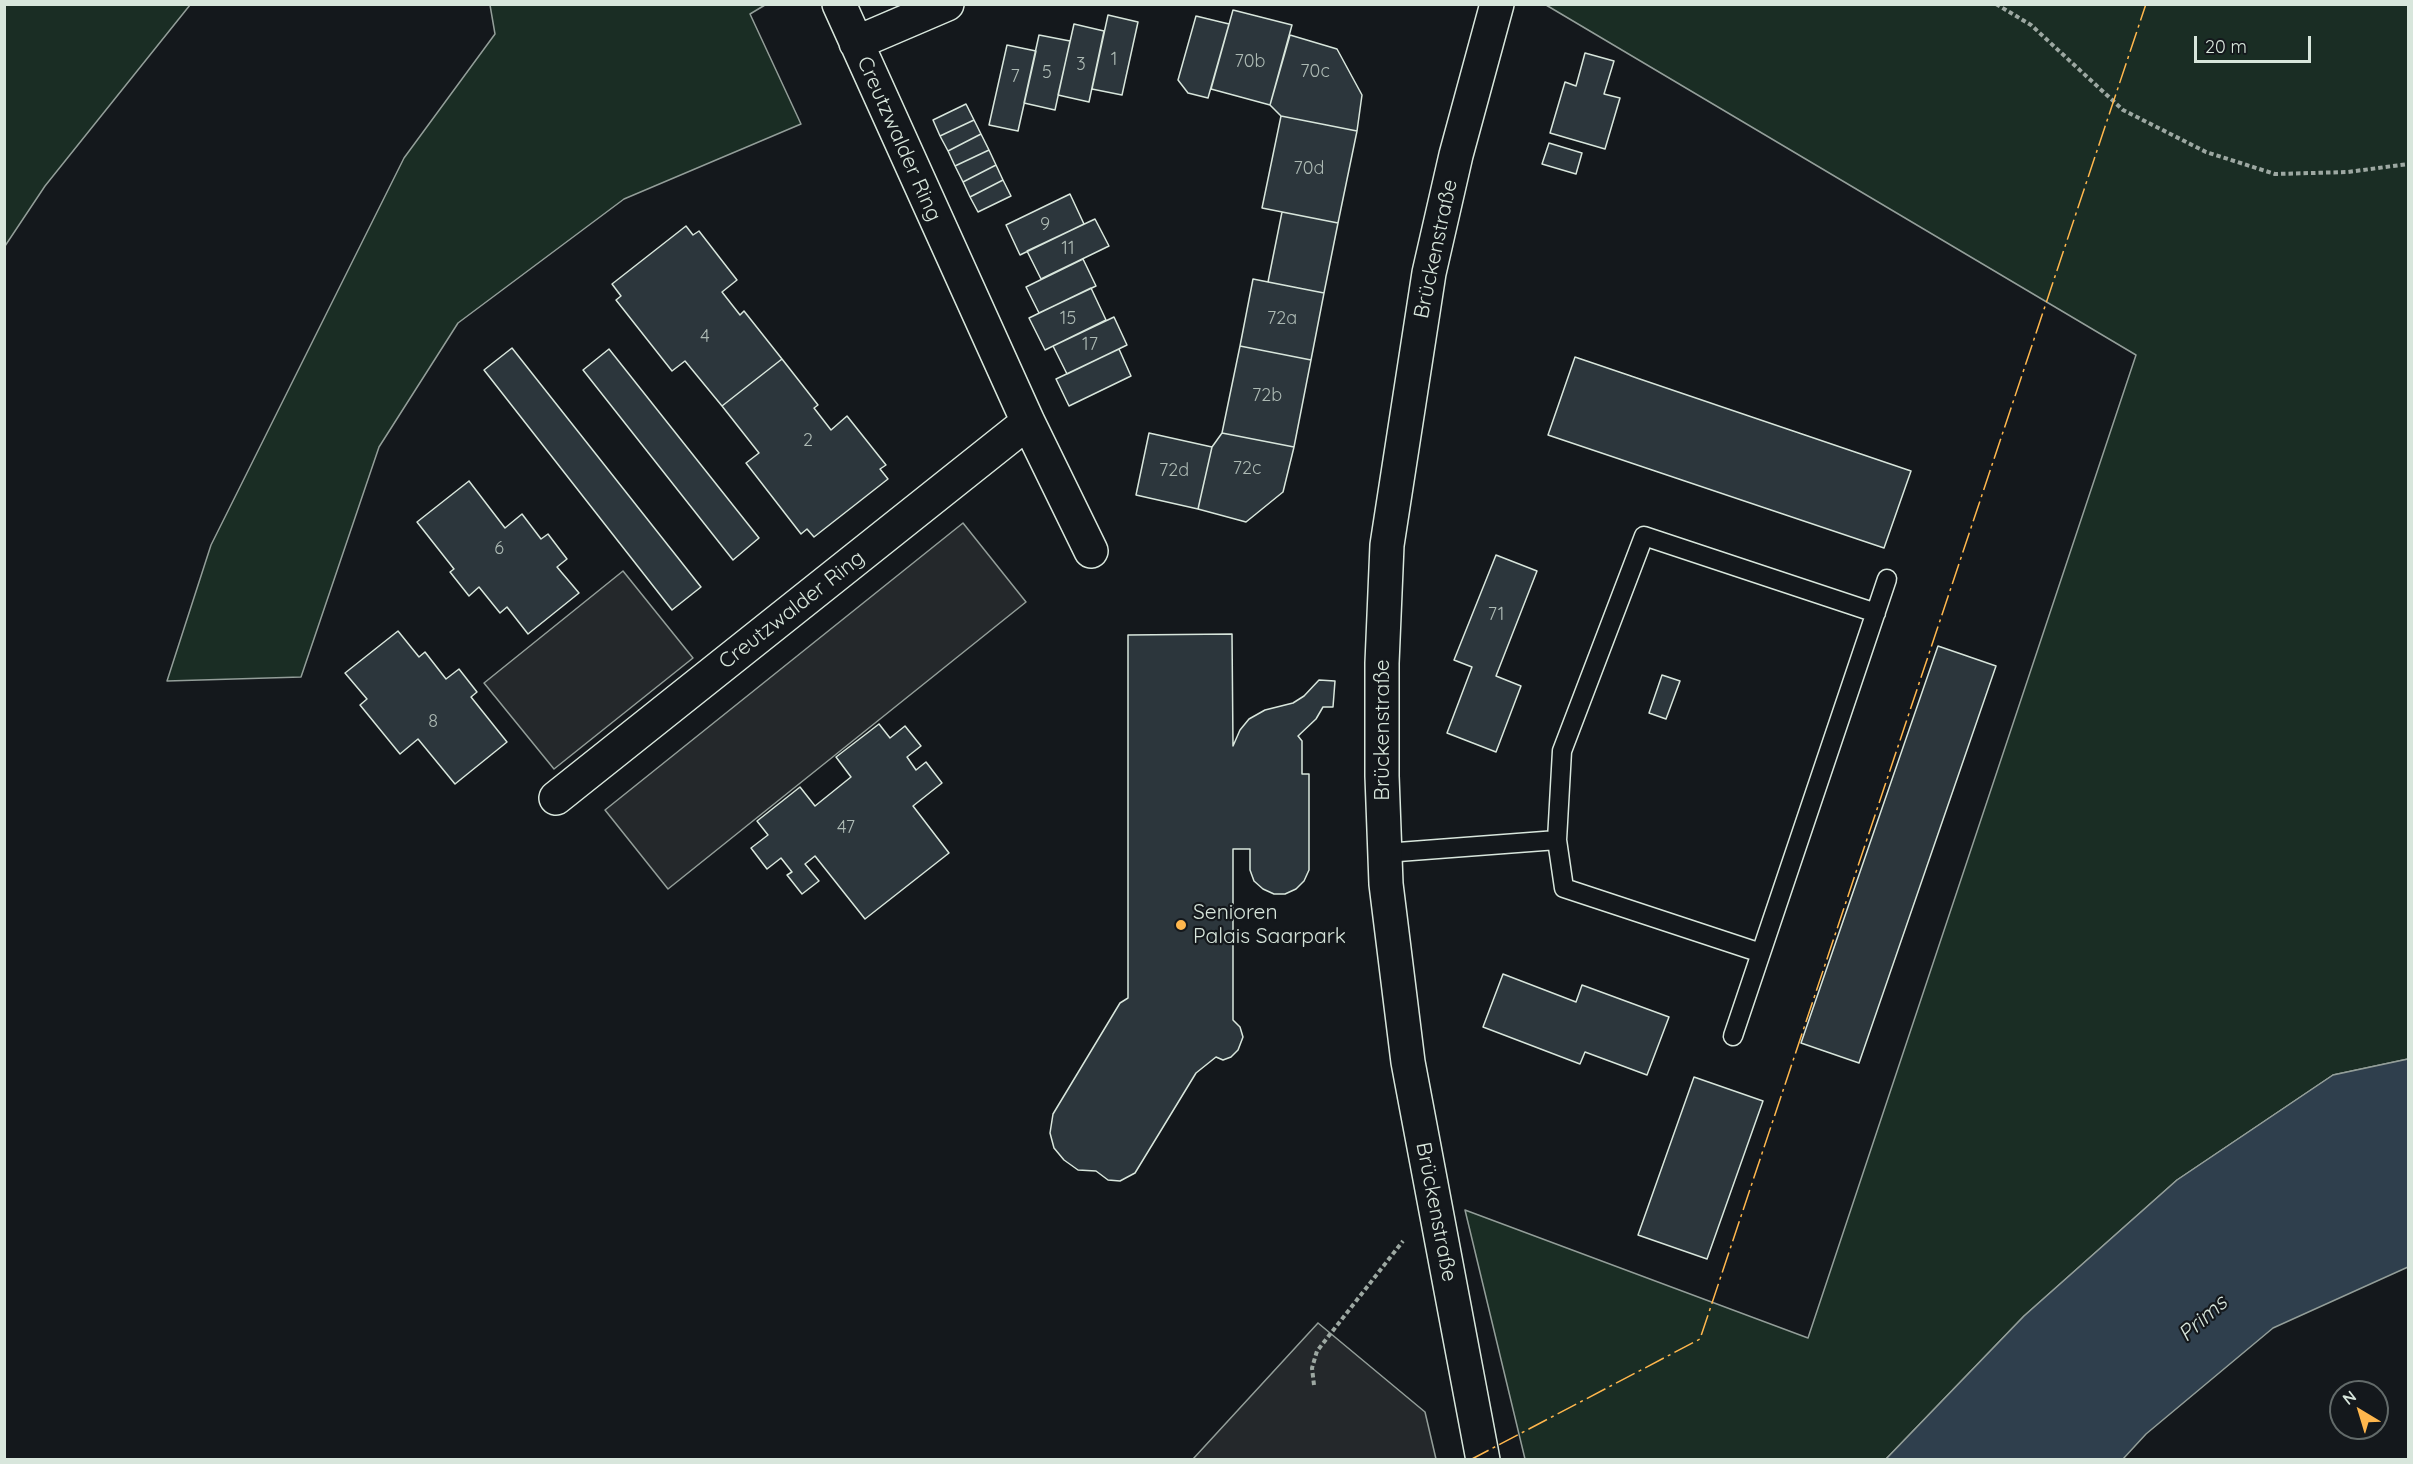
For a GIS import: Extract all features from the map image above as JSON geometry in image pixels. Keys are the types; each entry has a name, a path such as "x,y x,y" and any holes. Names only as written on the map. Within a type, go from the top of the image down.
{"street":[{"path":"839,4 856,43"},
{"name":"Creutzwalder Ring","path":"946,4 856,43 1028,422 1091,551"},
{"name":"Brückenstraße","path":"1484,1460 1433,1203 1408,1062 1386,884 1382,776 1382,663 1387,545 1429,273 1456,155 1497,4"},
{"name":"Creutzwalder Ring","path":"556,798 1028,422"}],"lane":[{"path":"1761,953 1564,888 1557,840 1563,751 1644,536 1876,613"},
{"path":"1733,1036 1887,579"},
{"path":"1385,853 1557,840"}],"path":[{"path":"1996,4 2031,25 2123,110 2206,152 2276,174 2348,172 2409,164"},
{"path":"1314,1385 1312,1368 1317,1351 1433,1203"}],"green space":[{"path":"5,4 190,5 45,186 5,246"},
{"path":"490,5 765,5 750,14 801,124 624,199 458,323 379,447 301,677 167,681 211,545 404,158 495,34"},
{"path":"1546,5 2408,5 2408,1059 2333,1075 2177,1180 2024,1316 1886,1459 1525,1459 1465,1210 1808,1338 2136,355"}],"shaded area":[{"path":"963,523 1026,602 668,889 605,810"},
{"path":"623,571 693,658 554,769 484,683"},
{"path":"1318,1323 1425,1412 1436,1459 1193,1459"}],"water":[{"name":"Prims","path":"2408,1059 2408,1267 2273,1328 2146,1434 2123,1459 1886,1459 2024,1316 2177,1180 2333,1075"}],"building":[{"path":"1233,10 1292,25 1270,105 1211,89"},
{"path":"1108,15 1138,22 1122,95 1092,89"},
{"path":"1196,16 1229,24 1208,98 1188,93 1178,80"},
{"path":"1074,24 1104,31 1089,102 1058,95"},
{"path":"1039,35 1070,41 1055,110 1024,103"},
{"path":"1290,35 1337,49 1362,95 1357,131 1281,116 1270,105"},
{"path":"1007,45 1036,51 1018,131 989,125"},
{"path":"1585,53 1614,61 1604,94 1620,98 1605,149 1550,133 1565,82 1576,86"},
{"path":"966,104 974,120 940,136 933,120"},
{"path":"1281,116 1357,131 1338,223 1262,208"},
{"path":"974,120 981,134 948,151 940,136"},
{"path":"981,134 989,150 955,166 948,151"},
{"path":"1549,143 1582,153 1576,174 1542,164"},
{"path":"989,150 996,165 963,182 955,166"},
{"path":"996,165 1003,180 970,197 963,182"},
{"path":"1003,180 1011,196 978,212 970,197"},
{"path":"1070,194 1084,224 1020,255 1006,225"},
{"path":"1282,212 1338,223 1324,293 1268,282"},
{"path":"1095,219 1109,246 1041,279 1027,251"},
{"path":"686,226 693,235 699,231 737,280 722,292 740,315 744,311 782,359 722,406 685,361 672,371 616,300 621,296 612,284"},
{"path":"1083,259 1096,286 1039,313 1026,287"},
{"path":"1253,279 1324,293 1311,360 1240,346"},
{"path":"1091,288 1106,320 1045,350 1029,318"},
{"path":"1114,317 1127,345 1067,374 1053,346"},
{"path":"1240,346 1311,360 1294,447 1222,433"},
{"path":"512,348 701,587 672,610 484,370"},
{"path":"609,349 759,538 733,560 583,370"},
{"path":"1119,349 1131,376 1069,406 1056,379"},
{"path":"1575,357 1911,471 1884,548 1548,435"},
{"path":"782,359 818,405 814,408 831,430 847,416 886,465 880,469 888,479 814,537 807,529 801,534 746,463 759,453 722,406"},
{"path":"1149,433 1212,447 1198,509 1136,495"},
{"path":"1222,433 1294,447 1283,492 1246,522 1198,509 1212,447"},
{"path":"469,481 505,528 522,514 541,539 548,534 567,559 557,567 579,593 528,634 507,607 500,613 479,587 469,596 450,572 454,569 417,522"},
{"path":"1496,555 1537,571 1496,676 1521,686 1496,752 1447,733 1472,667 1454,660"},
{"path":"398,631 419,657 425,652 446,679 459,669 477,692 471,697 507,742 455,784 418,739 400,754 360,705 367,699 345,673"},
{"name":"Senioren Palais Saarpark","path":"1232,634 1233,746 1240,730 1249,719 1265,710 1293,703 1304,696 1319,680 1335,681 1333,707 1323,707 1316,719 1298,736 1302,741 1302,774 1309,774 1309,870 1304,881 1296,889 1285,894 1274,894 1263,889 1254,881 1250,870 1250,849 1233,849 1233,1020 1240,1027 1243,1037 1238,1050 1231,1057 1223,1060 1216,1057 1196,1073 1135,1173 1120,1181 1108,1180 1096,1171 1078,1170 1064,1160 1054,1148 1050,1133 1053,1114 1120,1003 1128,998 1128,635"},
{"path":"1938,646 1996,666 1859,1063 1801,1043"},
{"path":"1662,675 1680,681 1666,719 1649,713"},
{"path":"879,724 890,738 905,726 921,746 907,757 916,770 926,762 942,783 913,806 949,853 865,919 815,856 805,864 819,881 802,894 787,875 792,872 781,858 767,869 751,848 768,835 757,821 800,787 815,806 851,777 836,757"},
{"path":"1503,974 1576,1002 1582,985 1669,1017 1647,1075 1585,1052 1580,1064 1483,1027"},
{"path":"1694,1077 1763,1101 1707,1259 1638,1235"}],"power":[{"path":"1470,1460 1700,1339 2146,4"}],"place":[{"name":"Senioren Palais Saarpark","path":"1181,925"}]}
